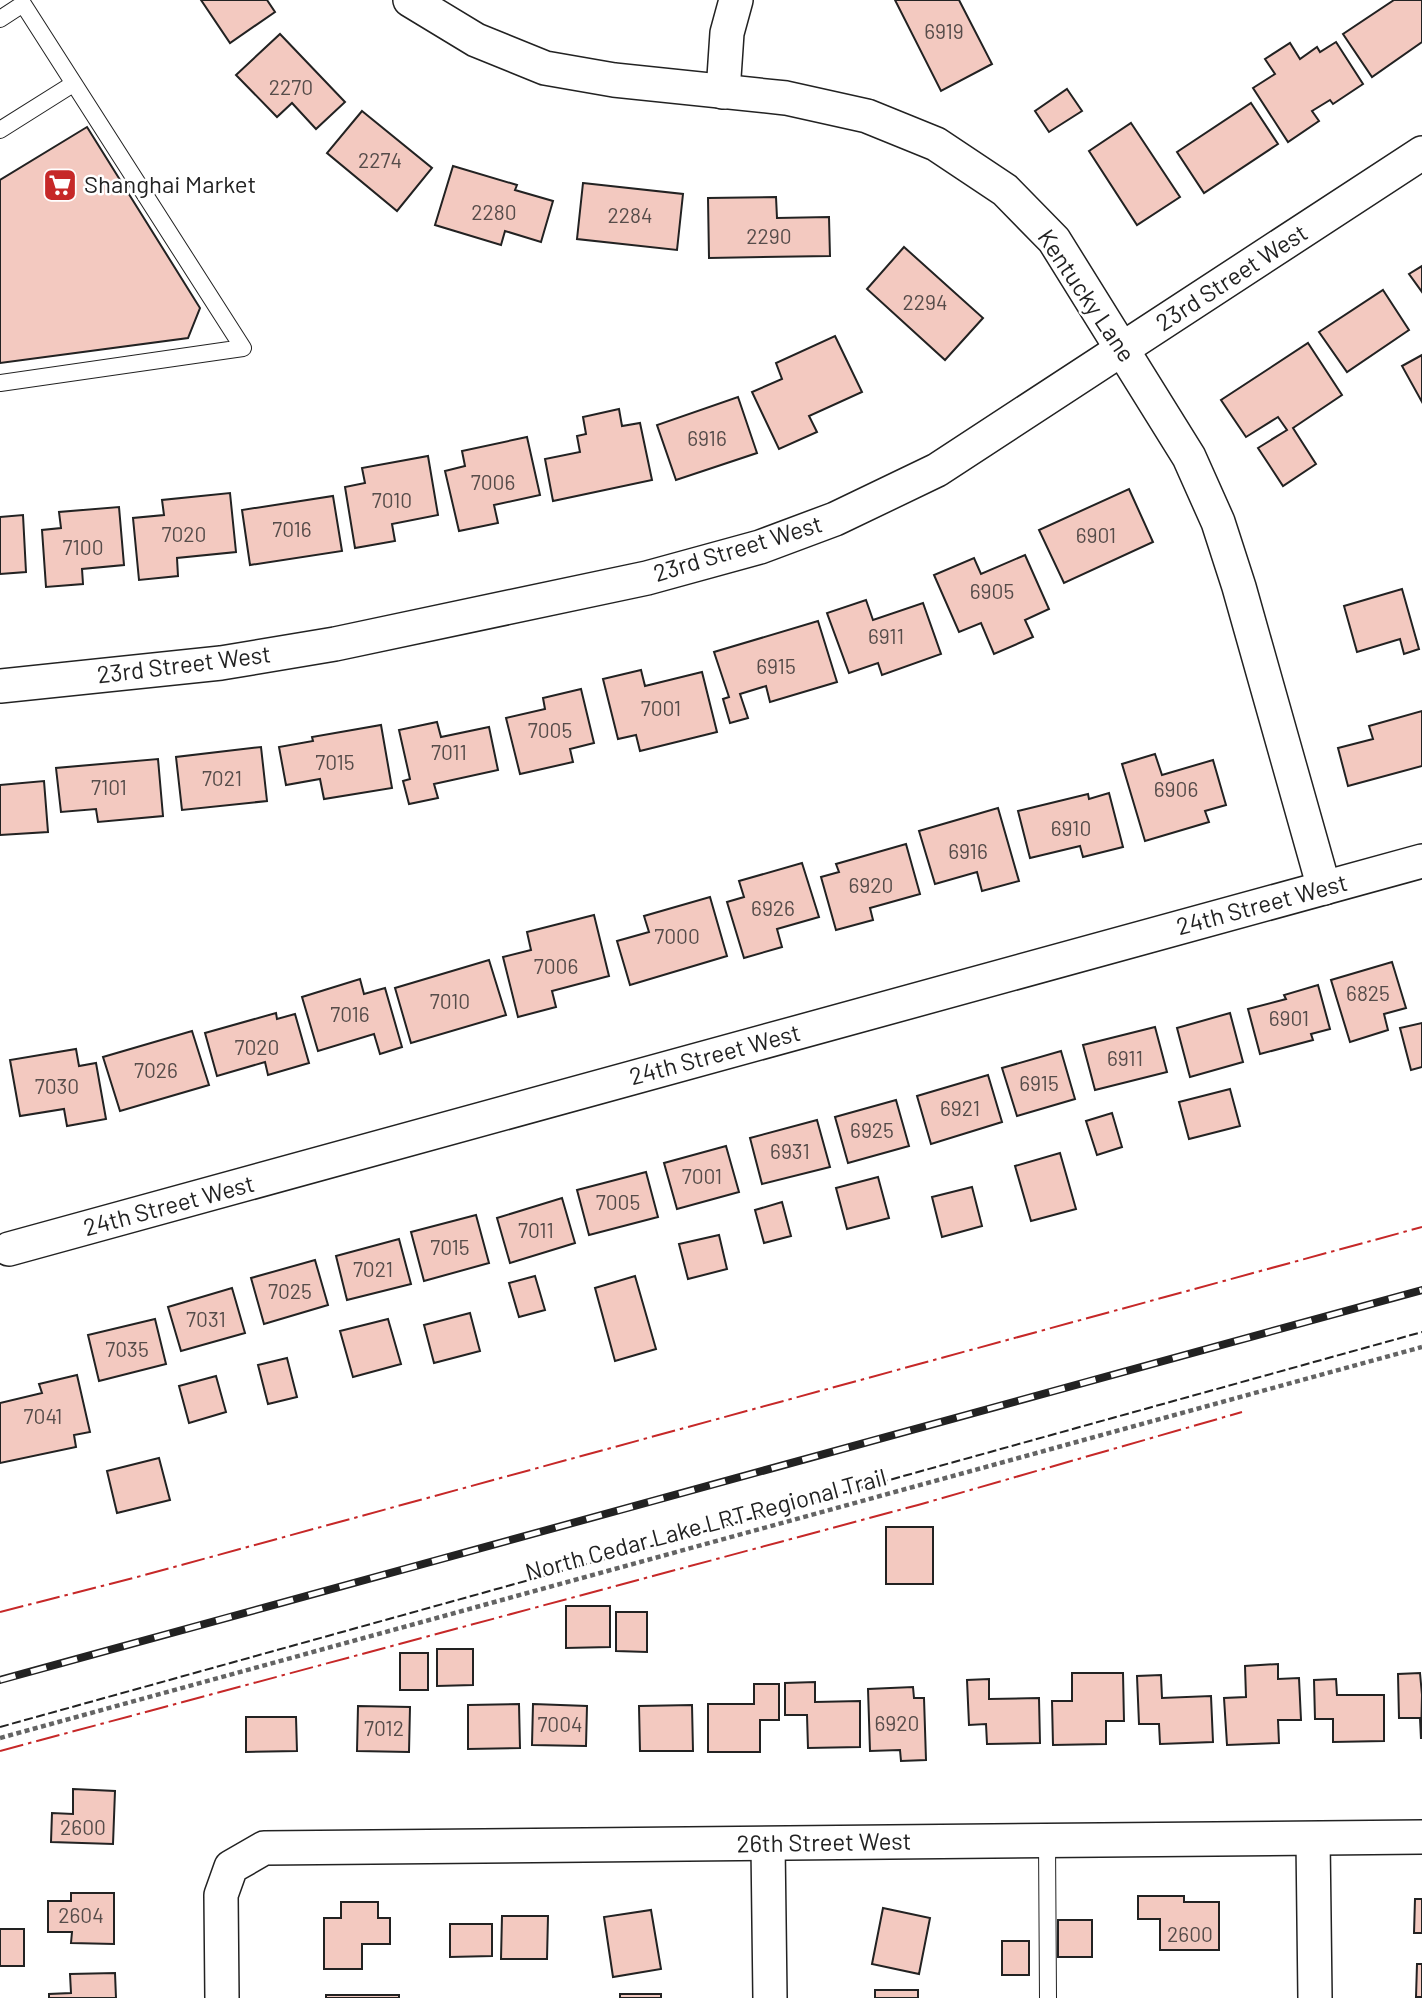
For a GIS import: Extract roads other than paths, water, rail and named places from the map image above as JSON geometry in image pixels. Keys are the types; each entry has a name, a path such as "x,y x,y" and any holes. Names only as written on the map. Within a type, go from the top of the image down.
{"street":[{"name":"Kentucky Lane","path":"410,0 476,40 545,68 614,80 786,98 867,116 936,144 1004,190 1054,240 1189,457 1218,522 1239,587 1324,888"},
{"path":"723,92 727,33 736,0"},
{"name":"23rd Street West","path":"0,686 221,663 335,645 648,578 760,547 835,519 937,470 1422,153"},
{"name":"24th Street West","path":"9,1250 1422,861"},
{"name":"26th Street West","path":"222,1998 220,1895 231,1867 264,1848 1422,1837"},
{"path":"1313,1839 1315,1998"},
{"path":"768,1844 770,1998"}],"lane":[{"path":"0,383 243,348 23,4 3,11"},
{"path":"0,130 74,84"},
{"path":"1047,1840 1048,1998"}],"railway":[{"path":"0,1680 1422,1290"}],"place":[{"name":"Shanghai Market","path":"60,185"}]}
